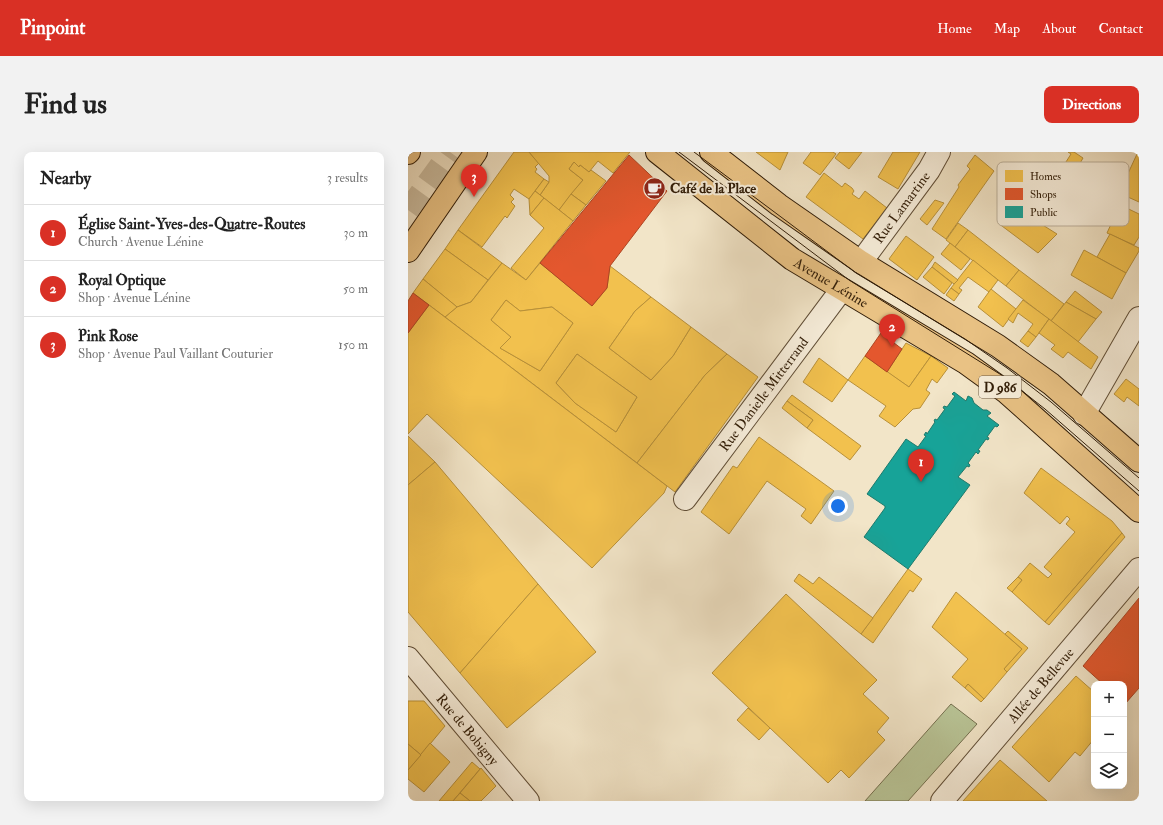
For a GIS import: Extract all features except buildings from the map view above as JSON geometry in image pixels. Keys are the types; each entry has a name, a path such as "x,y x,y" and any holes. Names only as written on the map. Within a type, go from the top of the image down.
{"main road":[{"path":"408,251 476,152"},
{"name":"Avenue Lénine","path":"657,152 792,259 966,363 1006,392 1027,408 1139,511"},
{"name":"D 986","path":"711,152 779,205 861,262 998,346 1051,384 1139,461"}],"street":[{"name":"Rue Lamartine","path":"861,262 929,170 939,152"},
{"name":"Rue Danielle Mitterrand","path":"685,499 842,289"},
{"path":"1084,414 1139,318"},
{"name":"Allée de Bellevue","path":"942,801 1139,569"},
{"name":"Rue de Bobigny","path":"411,670 527,801"}],"green space":[{"path":"951,704 977,724 908,801 865,801"}],"tunnel":[{"path":"408,210 450,152"}],"tram line":[{"path":"679,152 849,280 1003,376 1045,409 1139,491"},
{"path":"694,152 856,273 965,339 1007,368 1051,402 1139,478"}],"place":[{"name":"Café de la Place","path":"655,188"},
{"name":"Pink Rose","path":"474,197"},
{"name":"Royal Optique","path":"892,347"},
{"name":"Église Saint-Yves-des-Quatre-Routes","path":"921,482"}]}
